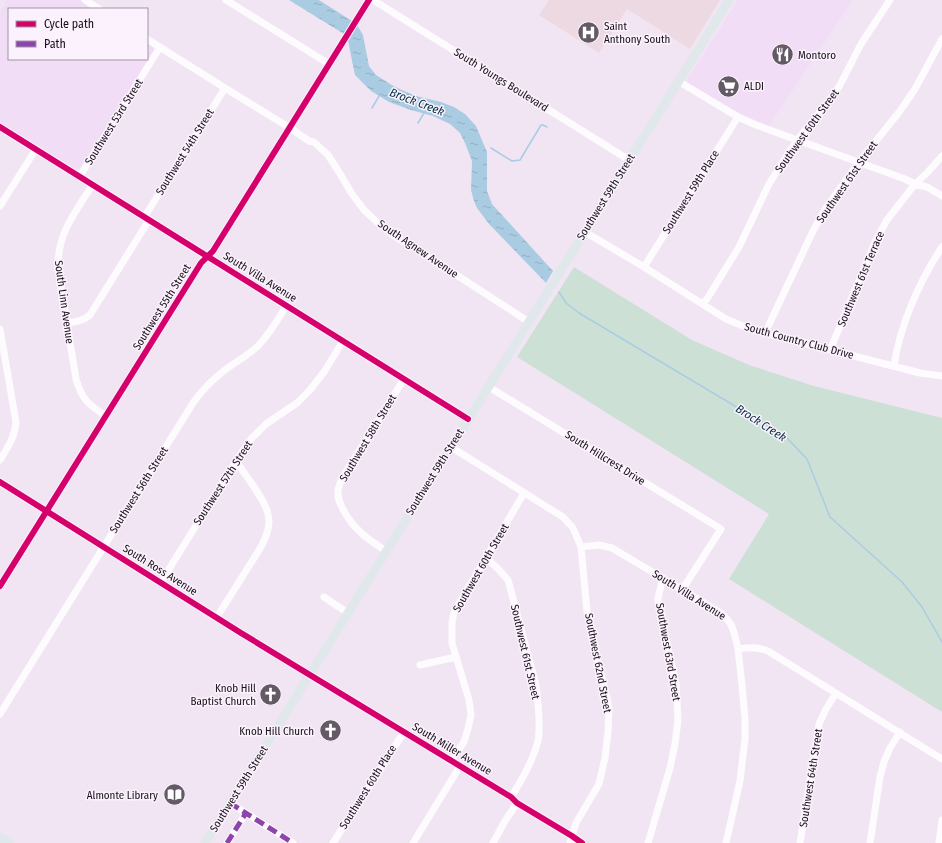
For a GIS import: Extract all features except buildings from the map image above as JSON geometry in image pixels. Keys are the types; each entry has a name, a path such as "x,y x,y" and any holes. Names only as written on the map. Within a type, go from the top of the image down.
{"main road":[{"name":"Southwest 59th Street","path":"205,843 729,0"},
{"path":"0,837 9,843"}],"street":[{"path":"85,0 98,8"},
{"path":"226,0 329,64"},
{"name":"Southwest 55th Street","path":"0,586 201,263 213,251 369,0"},
{"name":"South Youngs Boulevard","path":"373,0 629,160"},
{"name":"Southwest 60th Street","path":"702,304 707,299 733,258 769,184 798,139 840,85 861,44 890,0"},
{"name":"Southwest 61st Street","path":"765,333 826,208 859,162 900,111 942,39"},
{"name":"South Agnew Avenue","path":"148,40 309,141 314,142 328,155 352,194 364,210 377,222 397,238 529,322"},
{"name":"Southwest 53rd Street","path":"80,176 160,47"},
{"path":"678,81 738,117 915,184 927,187 942,196"},
{"name":"Southwest 54th Street","path":"67,323 82,320 90,315 225,88"},
{"name":"Southwest 59th Place","path":"644,267 738,117"},
{"name":"South Villa Avenue","path":"0,127 468,419"},
{"path":"0,206 36,149"},
{"name":"Southwest 61st Terrace","path":"830,350 876,240 887,220 915,184 942,156"},
{"name":"South Linn Avenue","path":"93,184 63,233 58,251 58,268 76,379 82,396 94,408 106,416"},
{"name":"South Country Club Drive","path":"585,232 726,319 750,329 920,373 942,376"},
{"path":"894,366 896,349 917,291 932,262 942,247"},
{"name":"Southwest 56th Street","path":"0,714 199,394 218,375 243,358 258,345 271,330 286,306"},
{"path":"0,329 16,422 13,437 0,460"},
{"name":"Southwest 57th Street","path":"161,582 251,439 272,419 296,403 310,390 324,372 343,341"},
{"name":"Southwest 58th Street","path":"386,551 364,536 352,524 340,502 338,490 344,475 404,379"},
{"name":"South Hillcrest Drive","path":"489,387 721,529 682,590"},
{"path":"451,447 563,518 573,528 581,547"},
{"path":"217,617 261,547 266,538 268,526 268,515 266,508 236,461"},
{"name":"South Ross Avenue","path":"0,482 310,674"},
{"name":"Southwest 60th Street","path":"451,761 464,742 471,715 469,700 452,643 452,622 454,612 524,493"},
{"name":"South Villa Avenue","path":"581,547 599,545 612,548 716,610 726,617 732,625 738,649 745,712 745,739 740,781 726,843"},
{"name":"Southwest 62nd Street","path":"571,840 576,823 599,784 605,758 609,709 587,610 581,547"},
{"name":"Southwest 61st Street","path":"486,559 496,566 508,580 536,685 539,724 538,740 531,760 511,797"},
{"name":"Southwest 63rd Street","path":"648,843 670,768 678,719 676,684 659,608 658,598 663,578"},
{"path":"324,597 348,613"},
{"path":"738,649 752,647 760,648 768,652 942,758"},
{"path":"420,665 456,657"},
{"name":"South Miller Avenue","path":"310,674 511,797 517,803 571,840 582,843"},
{"name":"Southwest 64th Street","path":"800,843 819,724 836,693"},
{"name":"Southwest 60th Place","path":"333,843 404,732"},
{"path":"870,843 880,777 884,762 890,748 900,732"},
{"path":"413,843 460,766"},
{"path":"230,803 284,841 293,843"},
{"path":"493,843 517,803"},
{"path":"227,843 246,813"},
{"path":"939,843 942,820"}],"shaded area":[{"path":"7,0 79,0 92,8 8,8 8,60 148,60 148,43 153,47 154,51 81,167 78,169 75,169 0,123 0,12"},
{"name":"Saint Anthony South","path":"549,0 720,0 690,49 627,9 599,53 539,15"},
{"path":"738,0 853,0 769,126 742,114 689,84 687,80"}],"green space":[{"path":"574,267 692,340 749,365 814,386 942,418 942,712 729,579 769,514 517,357"}],"water":[{"path":"289,0 319,0 352,21 344,34"},
{"name":"Brock Creek","path":"357,25 363,35 369,66 376,75 395,87 416,96 454,107 465,114 476,126 487,152 487,191 492,204 553,271 546,283 489,224 477,208 471,190 472,161 460,133 450,124 433,116 389,102 371,91 355,75 348,40"}],"waterway":[{"path":"372,108 379,96"},
{"path":"418,123 424,113"},
{"path":"491,148 512,161 520,160 541,125 547,127"},
{"name":"Brock Creek","path":"559,292 566,303 579,313 785,436 807,459 830,517 902,582 922,607 942,642"}],"marked path":[{"path":"230,803 293,843"},
{"path":"227,843 246,813"}],"cycle path":[{"path":"0,586 201,263 213,251 369,0"},
{"path":"0,127 468,419"},
{"path":"0,482 241,633 511,797 517,803 582,843"}],"place":[{"name":"Saint Anthony South","path":"589,32"},
{"name":"Montoro","path":"783,55"},
{"name":"ALDI","path":"729,86"},
{"name":"Knob Hill Baptist Church","path":"271,694"},
{"name":"Knob Hill Church","path":"330,731"},
{"name":"Almonte Library","path":"174,795"}]}
